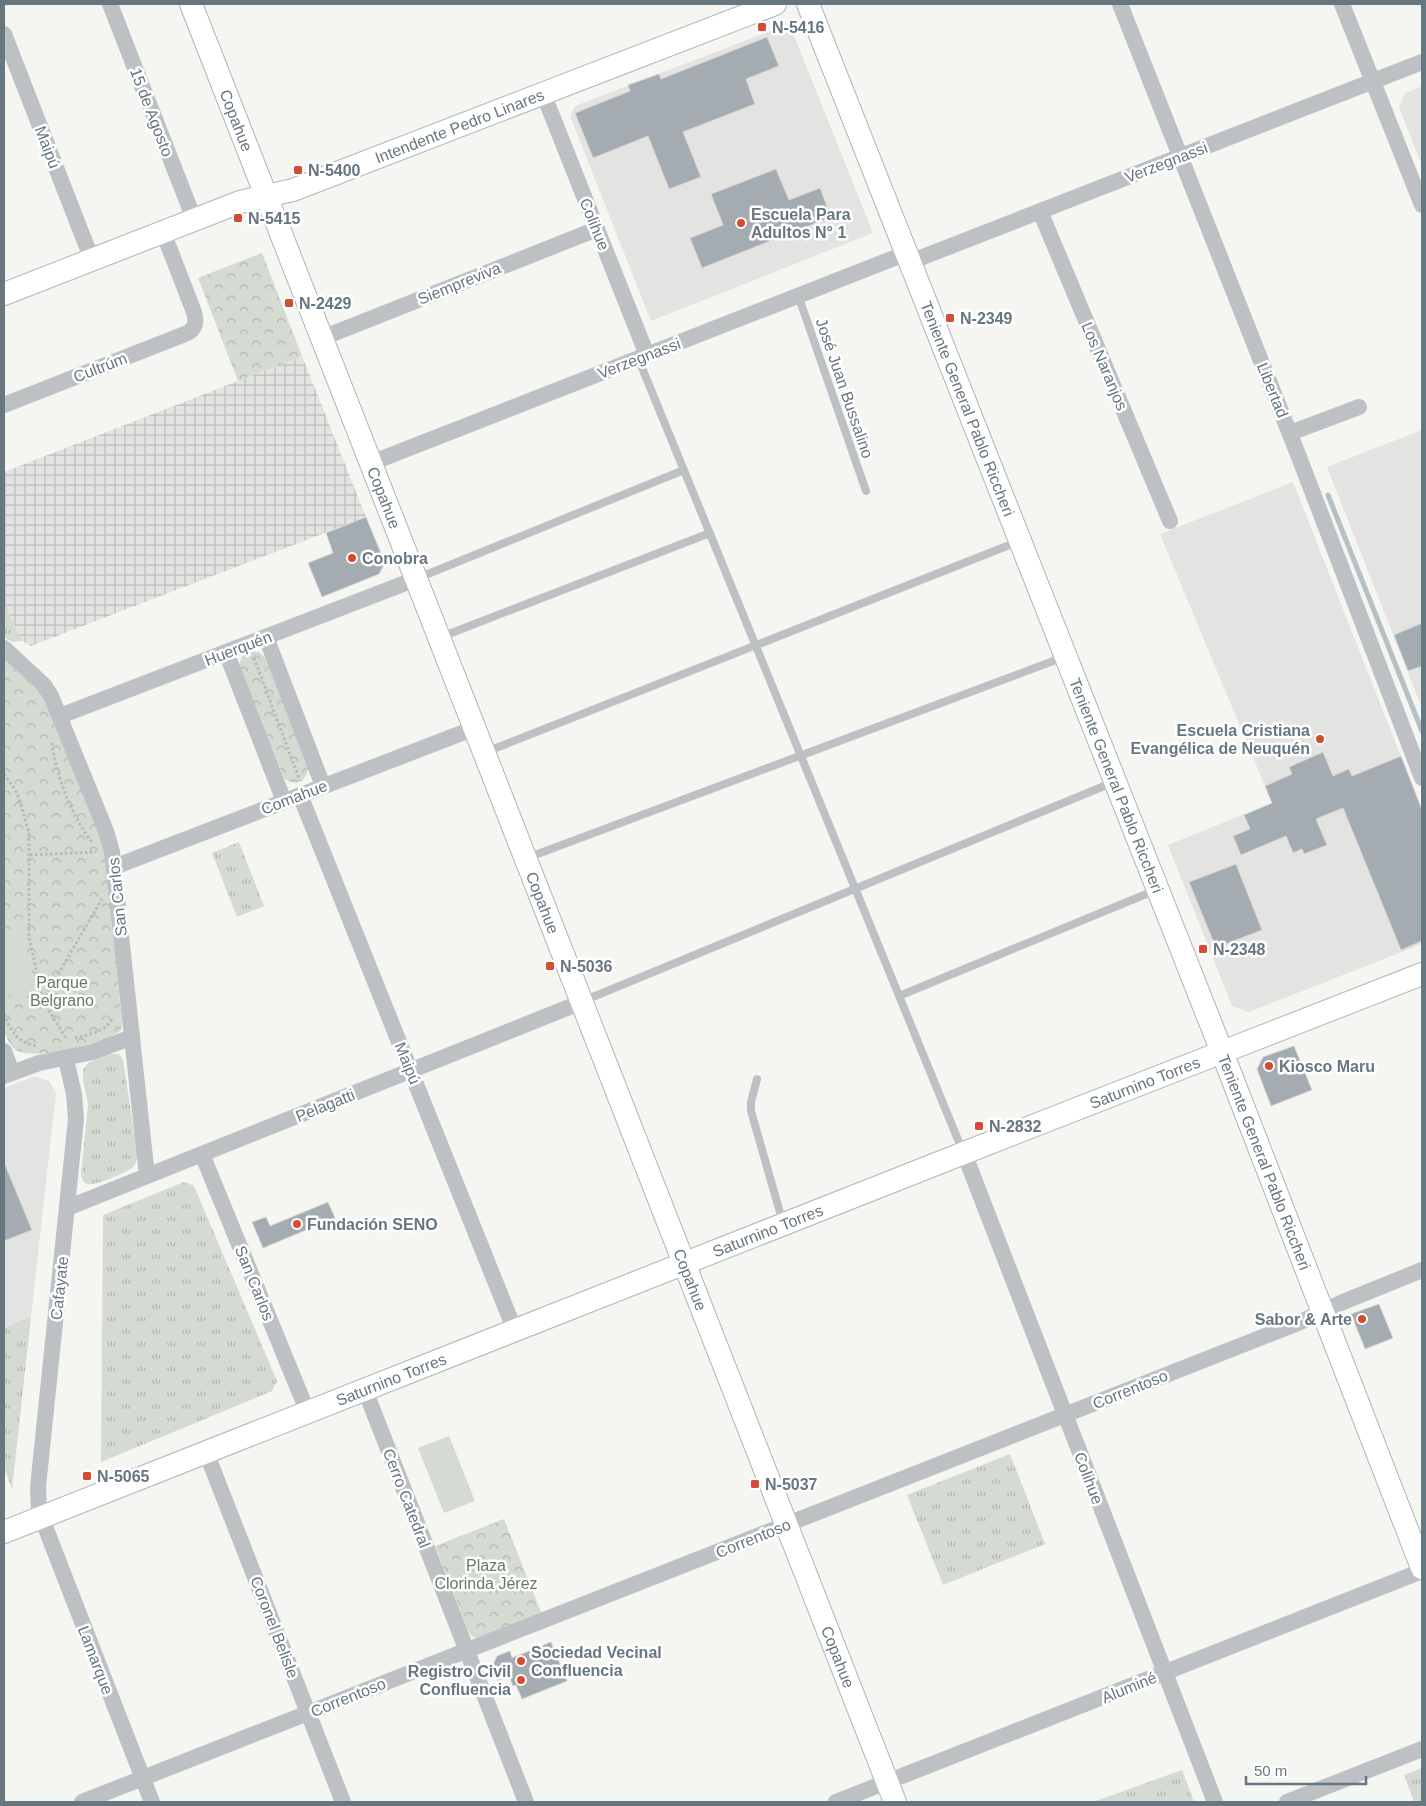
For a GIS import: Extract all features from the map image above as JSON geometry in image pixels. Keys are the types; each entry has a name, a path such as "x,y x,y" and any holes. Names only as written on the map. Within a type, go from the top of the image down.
{"street":[{"name":"15 de Agosto","path":"110,4 194,220"},
{"name":"Copahue","path":"191,4 891,1792"},
{"name":"Intendente Pedro Linares","path":"4,294 240,202 287,192 775,4"},
{"name":"Teniente General Pablo Riccheri","path":"808,4 1222,1052 1422,1570"},
{"name":"Libertad","path":"1120,4 1290,433 1422,778"},
{"path":"1342,4 1422,205"},
{"name":"Maipú","path":"4,34 92,260"},
{"name":"Verzegnassi","path":"371,463 798,295 1040,211 1422,62"},
{"name":"Colihue","path":"542,93 597,229 642,356"},
{"name":"Los Naranjos","path":"1040,211 1170,520"},
{"name":"Siempreviva","path":"322,338 597,229"},
{"name":"Cultrúm","path":"4,405 184,334 194,326 194,312 163,232"},
{"path":"1290,433 1359,407"},
{"name":"Huerquén","path":"60,716 416,579"},
{"path":"266,637 323,786"},
{"name":"San Carlos","path":"4,648 48,690 108,837 114,866 147,1176"},
{"path":"226,652 284,802"},
{"name":"Comahue","path":"114,866 284,802 300,789 323,786 475,728"},
{"name":"Maipú","path":"300,789 516,1331"},
{"name":"Saturnino Torres","path":"4,1532 1422,974"},
{"name":"Pelagatti","path":"67,1208 582,1002"},
{"path":"4,1051 8,1074 47,1061 66,1059 93,1052 132,1037"},
{"name":"Cafayate","path":"40,1518 38,1487 76,1111 66,1059"},
{"name":"Colihue","path":"964,1153 1215,1802"},
{"name":"San Carlos","path":"202,1154 308,1412"},
{"name":"Correntoso","path":"82,1802 1290,1326 1422,1270"},
{"name":"Cerro Catedral","path":"365,1390 526,1802"},
{"name":"Coronel Belisle","path":"206,1452 343,1802"},
{"name":"Lamarque","path":"40,1518 152,1802"},
{"name":"Aluminé","path":"836,1802 891,1792 1165,1672 1422,1570"},
{"path":"1287,1802 1422,1749"}],"lane":[{"name":"José Juan Bussalino","path":"798,295 866,491"},
{"path":"642,356 684,470 964,1153"},
{"path":"416,579 684,470"},
{"path":"440,638 710,533"},
{"path":"484,753 1020,541"},
{"path":"526,858 1066,656"},
{"path":"582,1002 1116,782"},
{"path":"899,996 1158,889"},
{"path":"757,1080 751,1102 751,1111 784,1225"}],"path":[{"path":"251,651 300,789"},
{"path":"51,738 54,761 76,818 93,844 97,857"},
{"path":"4,774 14,788 23,810 28,833 30,855 29,936 43,1001 67,1040"},
{"path":"30,855 96,852"},
{"path":"101,890 103,909"},
{"path":"43,1001 102,899"},
{"path":"60,1042 105,1028 111,1022 114,1013"},
{"path":"4,1014 16,1037 30,1045 40,1046"}],"shaded area":[{"path":"781,27 792,31 873,233 651,321 570,116 575,106"},
{"path":"1422,86 1422,166 1399,107 1405,93"},
{"path":"302,356 366,517 31,646 22,641 4,602 4,472"},
{"path":"1422,430 1422,708 1327,467"},
{"name":"Escuela Cristiana Evangélica de Neuquén","path":"1293,482 1422,810 1422,944 1249,1012 1232,1006 1168,845 1272,803 1160,534"},
{"path":"35,1076 49,1081 56,1093 31,1317 4,1328 4,1088"}],"green space":[{"path":"262,253 302,356 238,381 198,278"},
{"path":"4,602 22,641 12,642 4,637"},
{"path":"251,651 259,652 266,658 308,768 305,777 299,782 288,781 284,778 240,668 242,658"},
{"name":"Parque Belgrano","path":"4,657 39,688 104,846 122,1022 121,1030 101,1041 70,1050 39,1054 16,1050 7,1039 4,1030"},
{"path":"239,842 264,906 237,917 212,853"},
{"path":"22,931 35,985 5,997 4,939"},
{"path":"111,1054 119,1054 123,1060 137,1152 136,1160 133,1167 125,1172 104,1181 88,1184 84,1182 81,1175 88,1104 83,1070 88,1063"},
{"path":"184,1182 194,1186 277,1381 272,1391 101,1462 103,1215"},
{"path":"31,1317 12,1489 4,1468 4,1328"},
{"path":"449,1436 475,1501 444,1513 418,1448"},
{"path":"1010,1454 1045,1544 943,1585 907,1495"},
{"name":"Plaza Clorinda Jérez","path":"504,1519 542,1615 477,1639 468,1631 435,1546"},
{"path":"1422,1768 1422,1802 1414,1802 1404,1775"},
{"path":"1182,1770 1194,1802 1093,1802"}],"building":[{"path":"767,37 779,66 746,79 755,104 683,132 701,177 669,189 648,136 593,158 575,113 630,91 628,85 659,74 661,79"},
{"path":"776,169 789,200 820,188 831,217 702,268 690,238 723,225 711,194"},
{"name":"Conobra","path":"366,517 385,563 379,574 322,597 308,563 333,553 326,533"},
{"path":"1422,623 1422,666 1408,671 1394,635"},
{"path":"1323,752 1333,776 1349,769 1352,776 1401,756 1422,810 1422,941 1401,950 1343,808 1316,819 1327,845 1304,854 1302,849 1293,853 1286,836 1241,855 1233,836 1250,829 1244,815 1272,803 1265,786 1292,774 1289,767"},
{"path":"1236,864 1262,930 1216,948 1189,882"},
{"path":"1294,1046 1312,1090 1271,1106 1257,1069 1263,1057"},
{"path":"4,1162 32,1230 4,1241"},
{"name":"Fundación SENO","path":"328,1202 335,1218 263,1248 252,1222 266,1217 270,1226"},
{"path":"1379,1304 1393,1338 1365,1349 1351,1314"},
{"path":"551,1642 567,1681 522,1699 516,1685 513,1686 509,1676 498,1681 492,1667 497,1656 510,1651 512,1658"}],"waterway":[{"path":"1328,495 1422,731"}],"place":[{"name":"N-5416","path":"762,27"},
{"name":"N-5400","path":"298,170"},
{"name":"N-5415","path":"238,218"},
{"name":"Escuela Para Adultos N° 1","path":"741,223"},
{"name":"N-2429","path":"289,303"},
{"name":"N-2349","path":"950,318"},
{"name":"Conobra","path":"352,558"},
{"name":"Escuela Cristiana Evangélica de Neuquén","path":"1320,739"},
{"name":"N-2348","path":"1203,949"},
{"name":"N-5036","path":"550,966"},
{"name":"Kiosco Maru","path":"1269,1066"},
{"name":"N-2832","path":"979,1126"},
{"name":"Fundación SENO","path":"297,1224"},
{"name":"Sabor & Arte","path":"1362,1319"},
{"name":"N-5065","path":"87,1476"},
{"name":"N-5037","path":"755,1484"},
{"name":"Sociedad Vecinal Confluencia","path":"521,1661"},
{"name":"Registro Civil Confluencia","path":"521,1680"}]}
